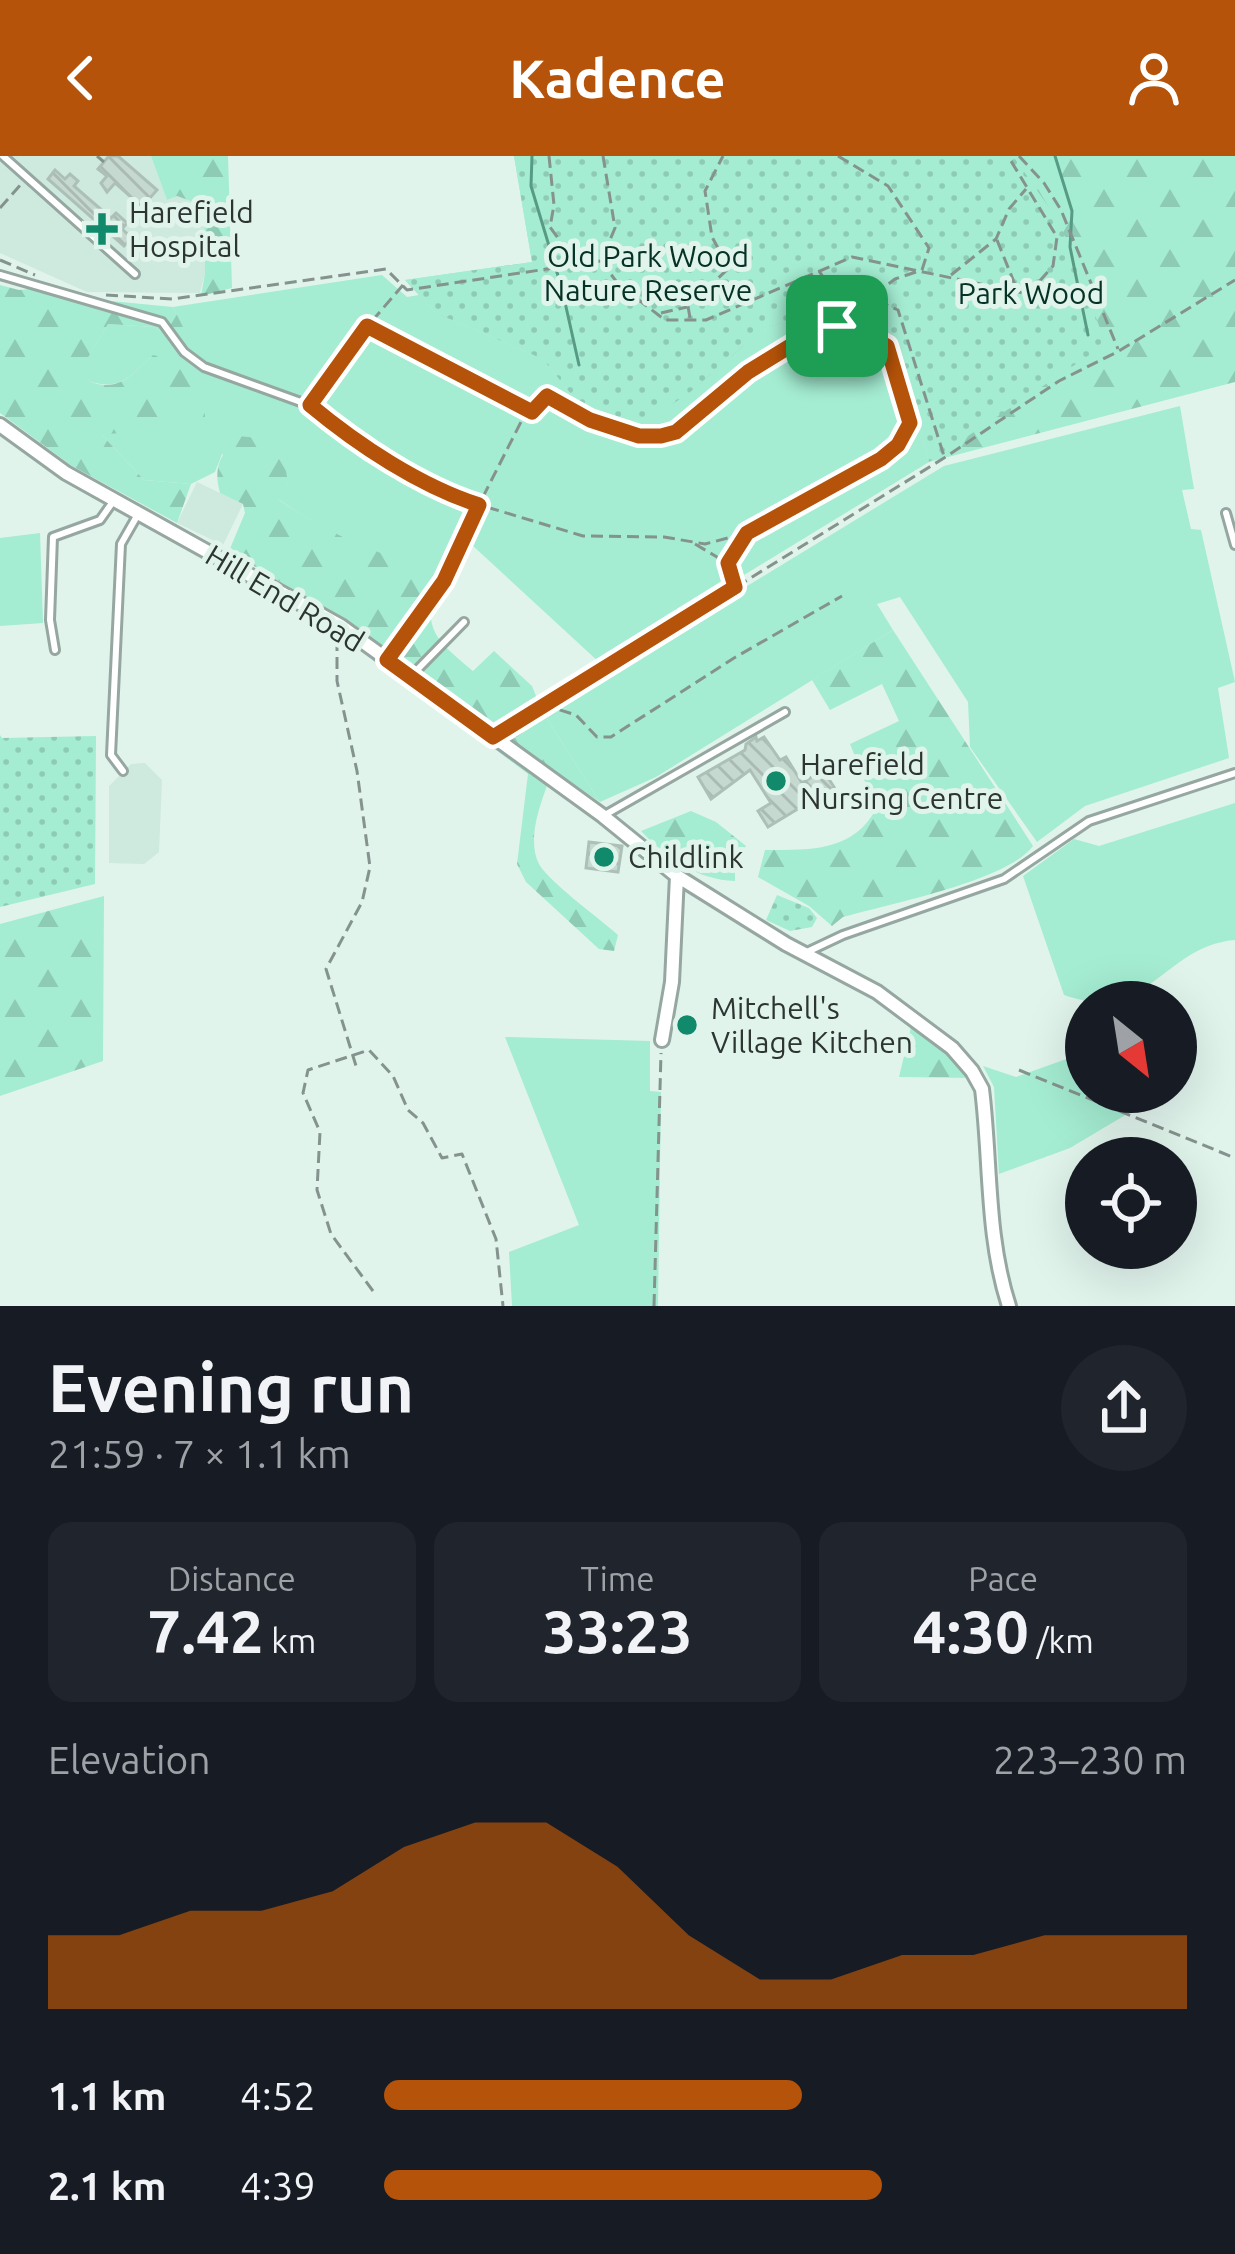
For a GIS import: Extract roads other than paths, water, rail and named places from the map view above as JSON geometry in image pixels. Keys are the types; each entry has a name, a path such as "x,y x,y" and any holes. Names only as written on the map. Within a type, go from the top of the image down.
{"street":[{"name":"Hill End Road","path":"0,425 113,500 341,626 603,816 677,876 804,954 877,992 952,1048 982,1089 997,1268 1009,1306"},
{"path":"662,1040 672,982 677,876"}],"lane":[{"path":"3,156 135,274"},
{"path":"0,275 162,322 184,352 203,367 310,405 367,326"},
{"path":"55,650 50,620 52,537 100,520 113,500"},
{"path":"1226,513 1235,544"},
{"path":"123,771 111,755 122,544 130,522 139,514"},
{"path":"410,677 464,622"},
{"path":"603,816 784,712"},
{"path":"804,954 844,935 1004,879 1089,821 1235,772"}],"waterway":[{"path":"532,156 531,186 579,365"},
{"path":"1055,156 1072,211 1070,247 1088,335"}],"place":[{"name":"Harefield Hospital","path":"102,229"},
{"name":"Harefield Nursing Centre","path":"776,781"},
{"name":"Childlink","path":"604,857"},
{"name":"Mitchell's Village Kitchen","path":"687,1025"}],"park label":[{"name":"Old Park Wood Nature Reserve","path":"648,273"},
{"name":"Park Wood","path":"1031,293"}]}
